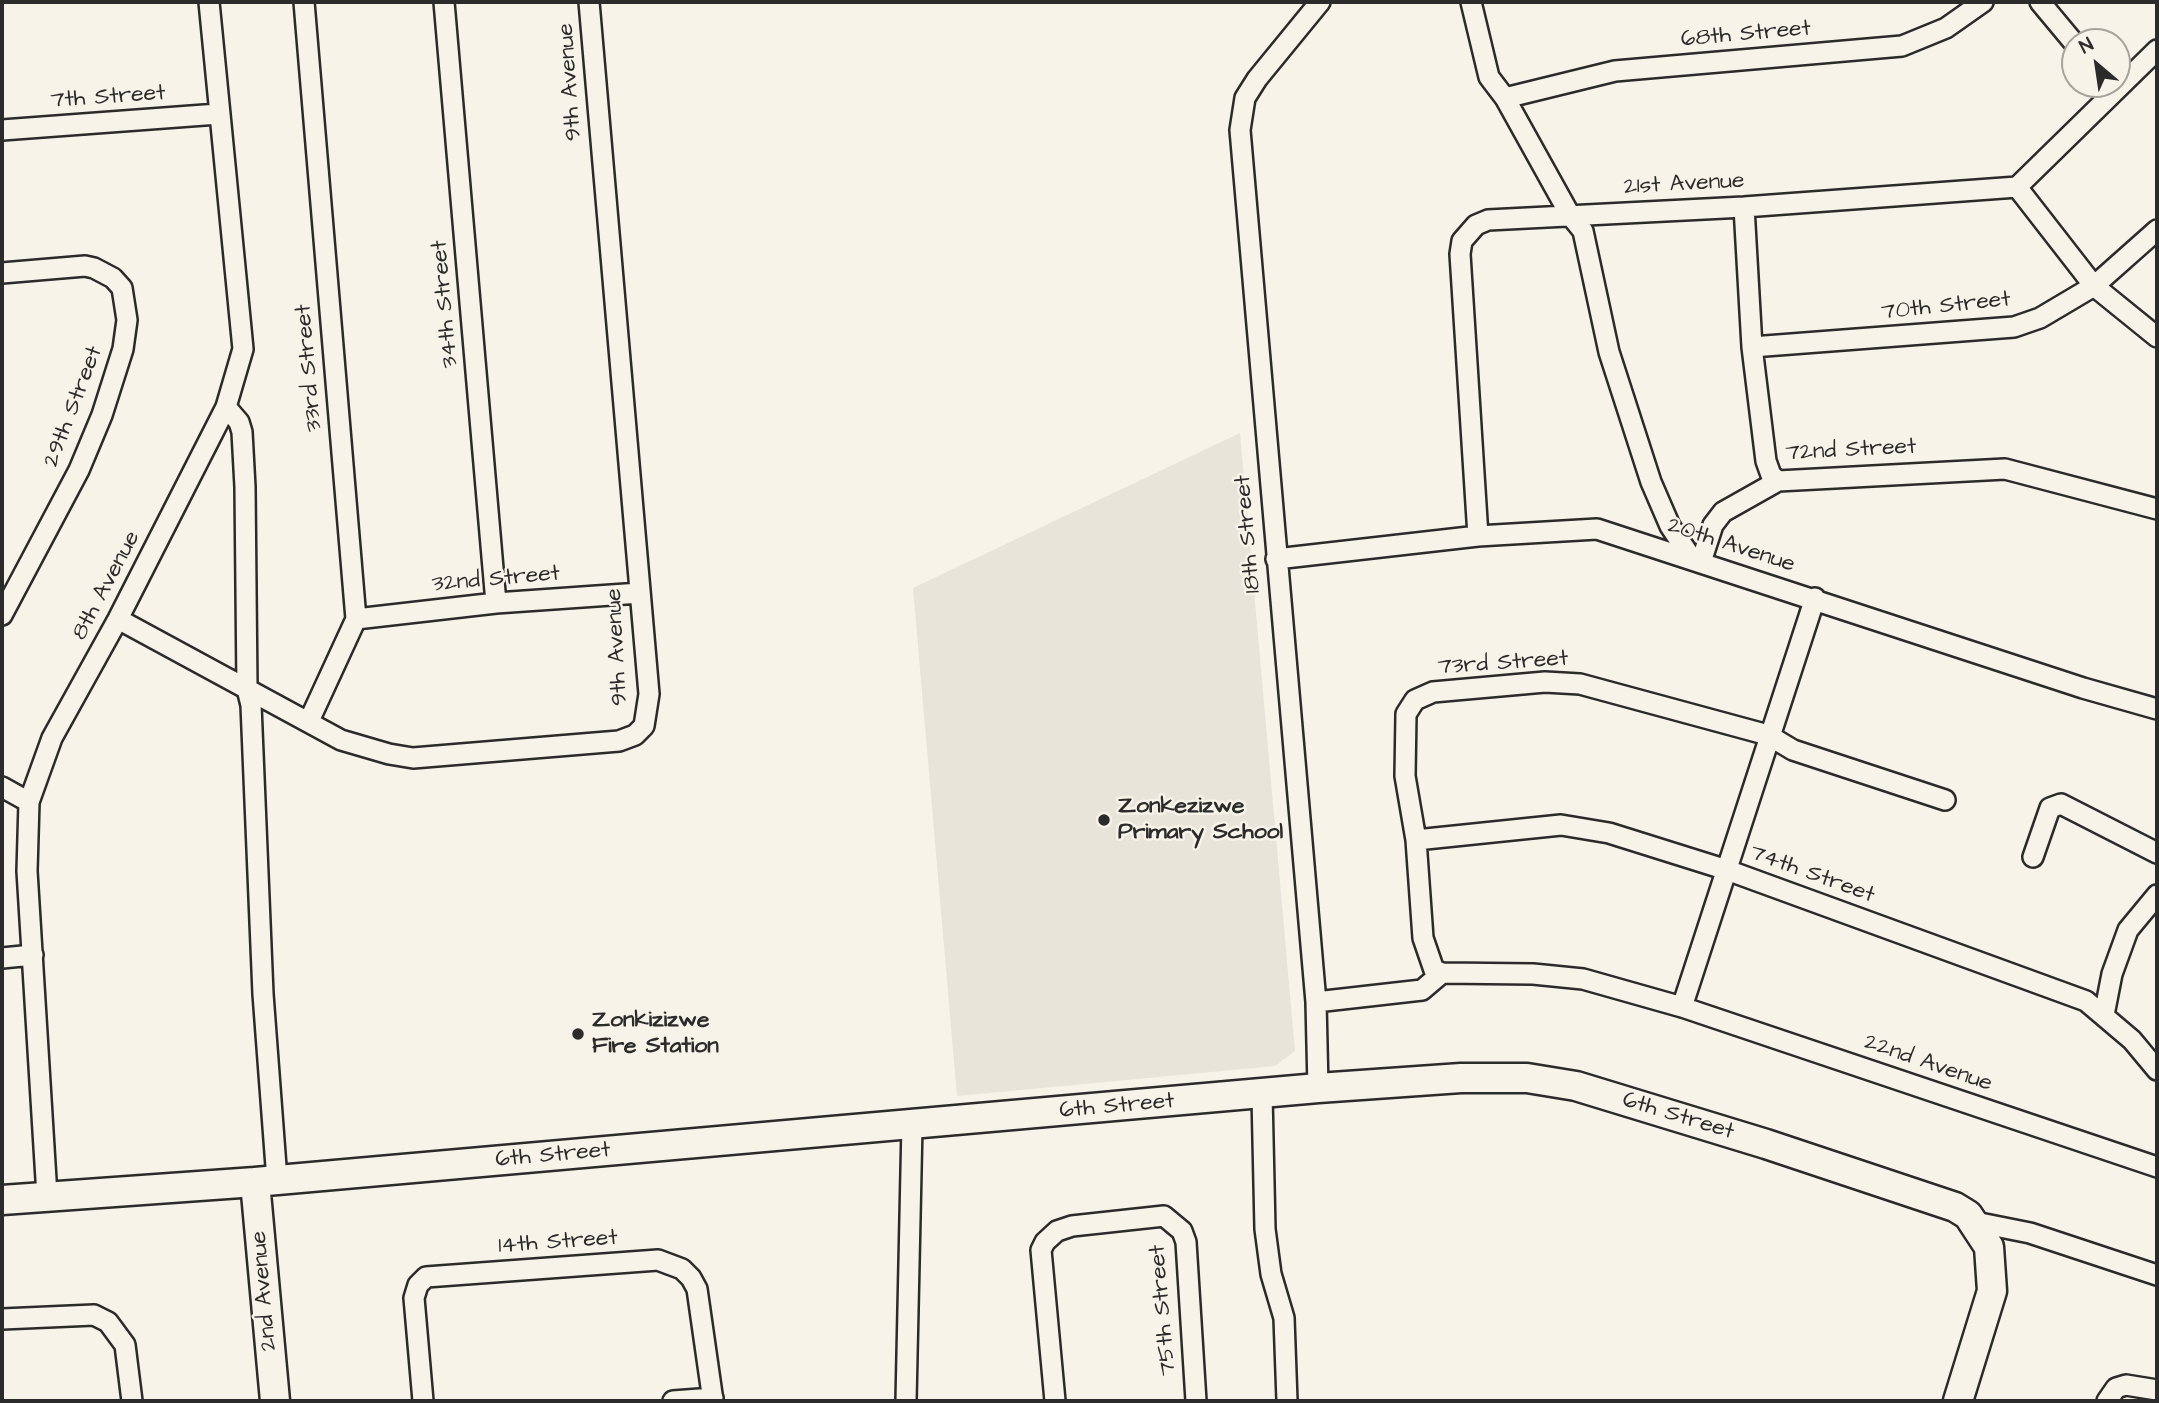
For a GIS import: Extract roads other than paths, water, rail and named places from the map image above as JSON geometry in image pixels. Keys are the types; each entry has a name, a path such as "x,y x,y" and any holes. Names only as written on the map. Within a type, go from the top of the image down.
{"street":[{"name":"8th Avenue","path":"47,1196 27,871 29,802 52,738 118,619 226,407 243,349 209,2"},
{"name":"33rd Street","path":"304,2 356,619 309,722"},
{"name":"34th Street","path":"444,2 496,603"},
{"name":"9th Avenue","path":"118,619 341,740 389,754 413,758 619,741 635,735 644,726 649,694 589,2"},
{"name":"18th Street","path":"1318,1088 1316,1002 1240,130 1245,98 1257,79 1320,2"},
{"path":"1471,2 1489,77 1505,98 1570,215 1583,231 1609,352 1657,501 1696,560"},
{"name":"68th Street","path":"1505,98 1615,71 1902,46 1946,28 1983,2"},
{"path":"2040,2 2062,28"},
{"path":"2131,71 2157,50"},
{"path":"2101,98 2017,187 2094,286 2157,337"},
{"name":"7th Street","path":"2,130 219,114"},
{"name":"21st Avenue","path":"1478,536 1460,254 1462,241 1476,225 1488,220 1744,207 2017,187"},
{"name":"72nd Street","path":"1744,207 1752,347 1766,461 1771,475 1778,481 2005,470 2157,509"},
{"name":"70th Street","path":"1752,347 2014,327 2040,318 2094,286 2157,230"},
{"name":"29th Street","path":"2,273 85,265 94,268 113,278 122,288 127,303 127,328 102,415 79,470 2,615"},
{"path":"226,407 239,422 243,446 247,689 251,705 263,994 266,1181"},
{"path":"1696,560 1713,525 1723,512 1778,481"},
{"name":"20th Avenue","path":"1276,559 1478,536 1597,529 1815,598 2083,688 2157,709"},
{"name":"32nd Street","path":"356,619 496,603 640,593"},
{"path":"1682,1007 1768,735 1815,598"},
{"name":"73rd Street","path":"1443,973 1434,970 1423,938 1416,840 1405,776 1405,714 1415,700 1433,692 1545,682 1580,684 1768,735 1793,750 1945,800"},
{"path":"2,788 29,802"},
{"path":"2033,857 2050,808 2061,804 2157,853"},
{"name":"74th Street","path":"1416,840 1561,825 1609,833 1727,870 2086,1001 2132,1040 2157,1070"},
{"path":"2104,1015 2115,963 2128,930 2157,895"},
{"path":"2,958 33,955"},
{"path":"1316,1002 1422,990 1443,973"},
{"name":"22nd Avenue","path":"1443,973 1554,975 1583,979 1682,1007 2157,1167"},
{"name":"6th Street","path":"2,1200 266,1181 1318,1088 1461,1078 1527,1078 1576,1086 1766,1144 1955,1207 1975,1222 2030,1233 2157,1275"},
{"path":"1262,1095 1265,1229 1271,1274 1284,1318 1287,1401"},
{"path":"906,1401 912,1125"},
{"name":"2nd Avenue","path":"266,1181 275,1401"},
{"name":"75th Street","path":"1055,1401 1041,1250 1045,1242 1057,1231 1072,1226 1164,1216 1182,1231 1186,1242 1196,1401"},
{"path":"1958,1401 1992,1291 1990,1247 1975,1222"},
{"name":"14th Street","path":"424,1401 414,1298 418,1285 426,1277 658,1259 682,1269 697,1289 713,1400"},
{"path":"2,1319 94,1315 108,1322 125,1345 132,1401"},
{"path":"2107,1401 2116,1388 2126,1385 2157,1390"},
{"path":"673,1401 713,1400"}],"place":[{"name":"Zonkezizwe Primary School","path":"1104,820"},
{"name":"Zonkizizwe Fire Station","path":"578,1034"}]}
